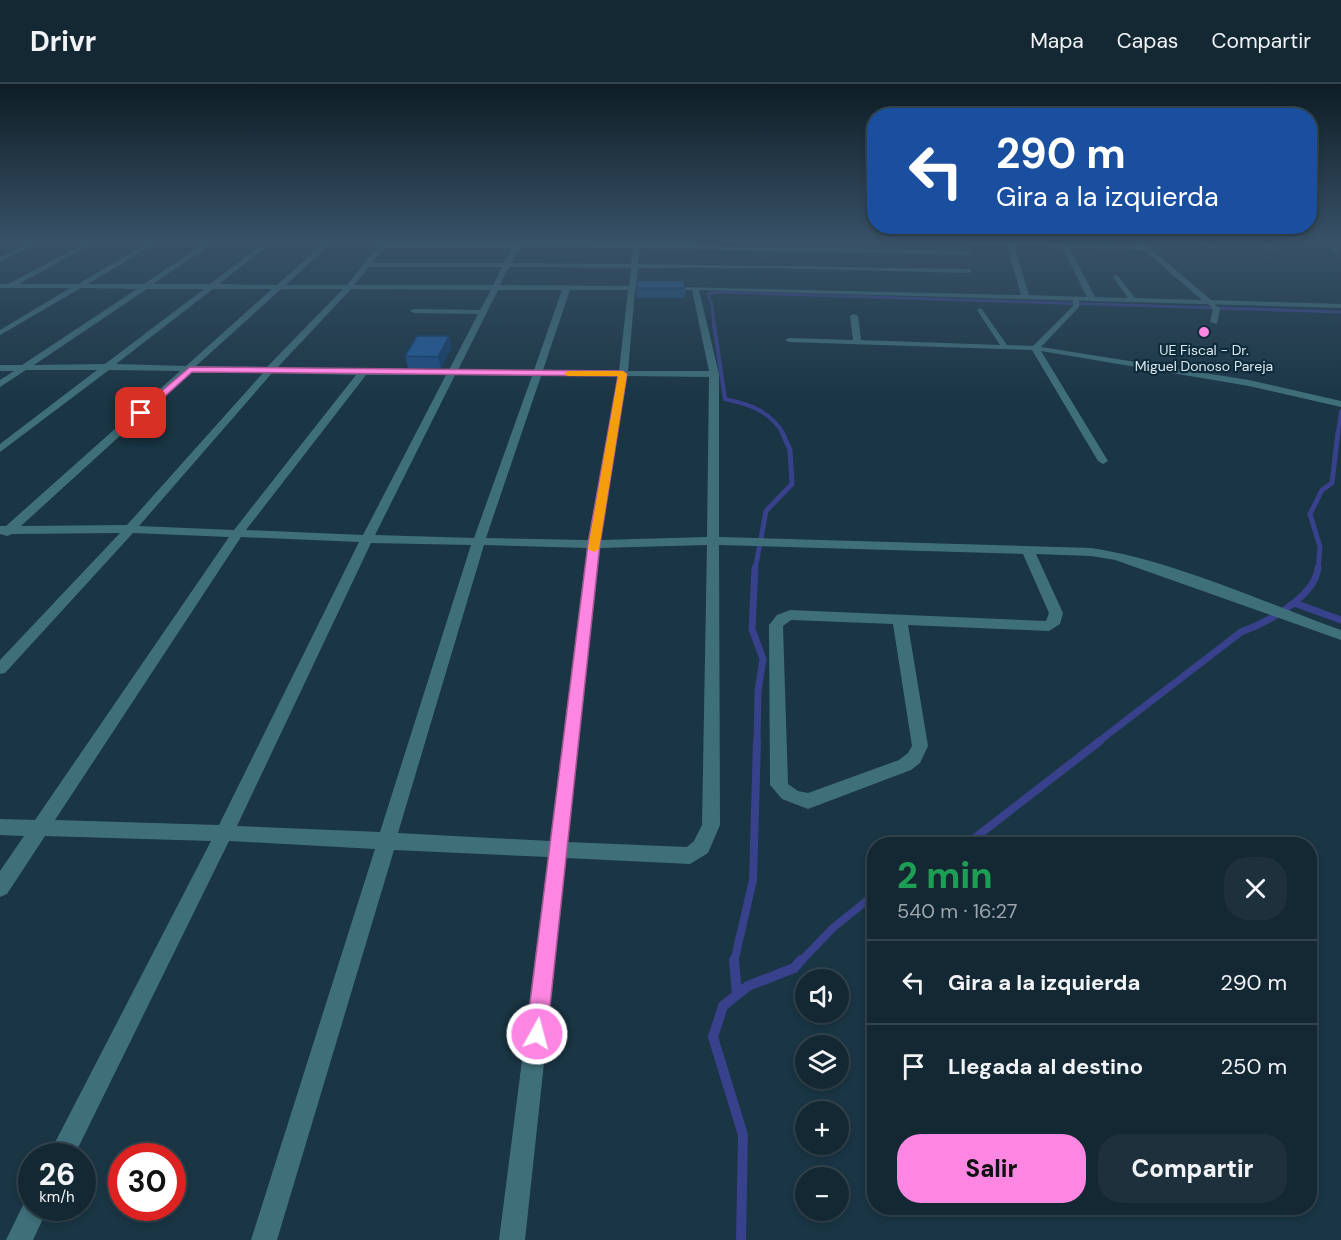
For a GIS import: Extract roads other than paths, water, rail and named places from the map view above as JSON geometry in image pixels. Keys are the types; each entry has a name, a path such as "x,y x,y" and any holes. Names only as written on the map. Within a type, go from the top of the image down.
{"street":[{"path":"0,333 65,295"},
{"path":"0,384 134,295"},
{"path":"0,449 203,295"},
{"path":"3,533 271,295"},
{"path":"0,669 130,529 270,370 341,295"},
{"path":"68,1143 224,833 367,539 491,295"},
{"path":"264,1240 479,541 564,295"},
{"path":"512,1240 594,544 623,374 629,295"},
{"path":"0,827 224,833 690,856 701,847 711,825 714,375 697,295"},
{"path":"1006,295 1341,306"},
{"path":"1090,295 1092,299"},
{"path":"1130,295 1134,300"},
{"path":"1201,295 1209,302"},
{"path":"414,311 483,312"},
{"path":"0,368 108,367 714,375"},
{"path":"0,888 237,534 363,372"},
{"path":"3,533 130,529 367,539 594,544 714,542 1028,550 1117,556 1188,579 1341,635"},
{"path":"900,621 920,746 914,758 905,765 808,801 792,798 784,793 779,785 776,625 782,618 790,615 1049,626 1055,621 1056,613 1028,550"},
{"path":"19,1240 28,1221"}],"lane":[{"path":"1035,348 1077,306 1076,298"},
{"path":"1209,302 1217,309 1214,322"},
{"path":"981,310 1005,346"},
{"path":"854,316 857,342"},
{"path":"789,340 1035,348 1249,383 1341,404"},
{"path":"1035,348 1103,461"}],"waterway":[{"path":"708,295 714,326"},
{"path":"809,295 1341,312"},
{"path":"714,325 725,399 742,403 765,414 778,425 783,433"},
{"path":"1338,433 1341,411"},
{"path":"755,570 766,511 792,484 790,450 782,432"},
{"path":"1318,570 1320,547 1310,514 1322,490 1332,483 1338,432"},
{"path":"755,568 752,629 763,659 758,691 757,742"},
{"path":"1098,742 1241,632 1276,615 1299,599 1315,579 1318,568"},
{"path":"1294,603 1341,620"},
{"path":"734,961 753,880 757,741"},
{"path":"976,837 1100,741"},
{"path":"800,962 834,927 867,901"},
{"path":"737,995 748,986 794,968 801,960"},
{"path":"734,961 737,995"},
{"path":"737,995 723,1006 713,1037 743,1135 741,1240"}],"place":[{"name":"UE Fiscal - Dr. Miguel Donoso Pareja","path":"1204,332"}]}
